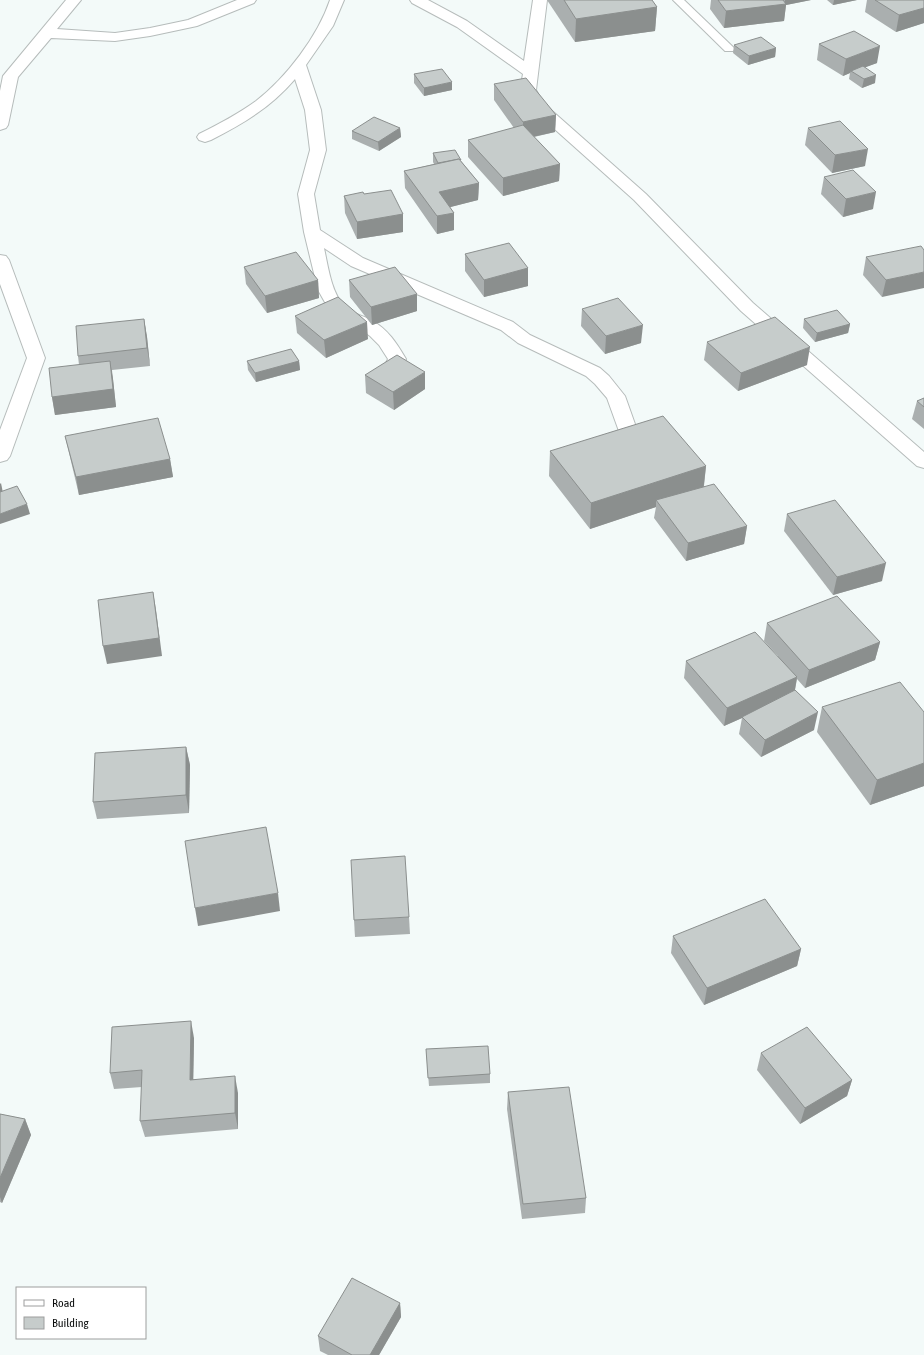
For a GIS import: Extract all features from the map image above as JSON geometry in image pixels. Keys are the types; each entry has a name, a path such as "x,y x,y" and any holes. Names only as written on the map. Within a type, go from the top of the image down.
{"street":[{"path":"0,125 11,76 74,0"},
{"path":"46,33 115,38 192,23 248,0"},
{"path":"205,137 237,120 263,103 299,65 333,13 337,0"},
{"path":"417,0 462,24 530,73"},
{"path":"540,0 528,90 536,105 640,197 747,307 924,462"},
{"path":"299,65 305,88 314,110 318,150 306,194 312,232 327,294 344,315 368,325 377,331 389,344 397,359 390,373"},
{"path":"312,232 357,262 507,326 524,339 593,372 616,396 639,463"},
{"path":"0,260 36,358 0,456"}],"lane":[{"path":"678,0 729,49"}],"building":[{"path":"564,0 652,0 657,7 576,19"},
{"path":"718,0 783,0 786,4 726,11"},
{"path":"875,0 924,0 924,8 899,15"},
{"path":"854,31 880,46 846,59 819,44"},
{"path":"761,37 776,48 749,56 734,45"},
{"path":"863,66 876,75 864,79 851,71"},
{"path":"442,69 452,82 424,88 414,74"},
{"path":"526,78 556,115 523,122 494,84"},
{"path":"374,117 400,128 378,142 352,131"},
{"path":"840,121 868,149 835,155 808,128"},
{"path":"523,125 560,164 503,178 468,140"},
{"path":"455,150 461,160 459,159 438,163 433,153"},
{"path":"459,159 479,183 439,192 454,213 437,216 404,171"},
{"path":"853,170 876,192 846,199 824,177"},
{"path":"391,190 403,214 357,222 344,196 363,192 364,194"},
{"path":"509,243 528,268 484,280 465,254"},
{"path":"921,246 924,250 924,272 886,280 866,257"},
{"path":"296,252 318,280 265,296 244,267"},
{"path":"395,267 417,294 371,307 349,280"},
{"path":"338,297 367,322 324,340 295,316"},
{"path":"618,298 643,325 606,336 582,309"},
{"path":"837,310 850,324 817,333 804,319"},
{"path":"775,317 810,347 741,373 707,342"},
{"path":"144,319 147,348 78,356 76,326"},
{"path":"291,349 299,361 255,373 247,361"},
{"path":"397,355 425,372 393,392 365,375"},
{"path":"110,361 113,389 52,397 49,368"},
{"path":"924,398 924,407 917,401"},
{"path":"663,416 706,466 591,503 550,451"},
{"path":"158,418 170,459 76,477 65,436"},
{"path":"714,484 747,526 688,543 656,500"},
{"path":"17,486 27,504 0,514 0,492"},
{"path":"835,500 886,563 837,577 787,514"},
{"path":"153,592 159,638 103,646 98,600"},
{"path":"837,596 880,642 809,670 767,623"},
{"path":"755,632 797,677 727,708 686,661"},
{"path":"900,682 924,712 924,763 877,780 822,707"},
{"path":"795,690 818,712 765,740 742,717"},
{"path":"186,747 186,795 93,802 95,753"},
{"path":"266,827 278,893 195,908 185,841"},
{"path":"405,856 409,917 354,920 351,860"},
{"path":"765,899 801,949 707,988 673,936"},
{"path":"191,1021 190,1080 235,1076 235,1113 140,1121 142,1070 110,1073 112,1027"},
{"path":"807,1027 852,1080 805,1108 761,1053"},
{"path":"488,1046 490,1074 428,1078 426,1049"},
{"path":"569,1087 586,1198 523,1204 508,1092"},
{"path":"0,1114 25,1119 0,1178"},
{"path":"352,1278 400,1303 370,1355 352,1355 318,1336"}]}
